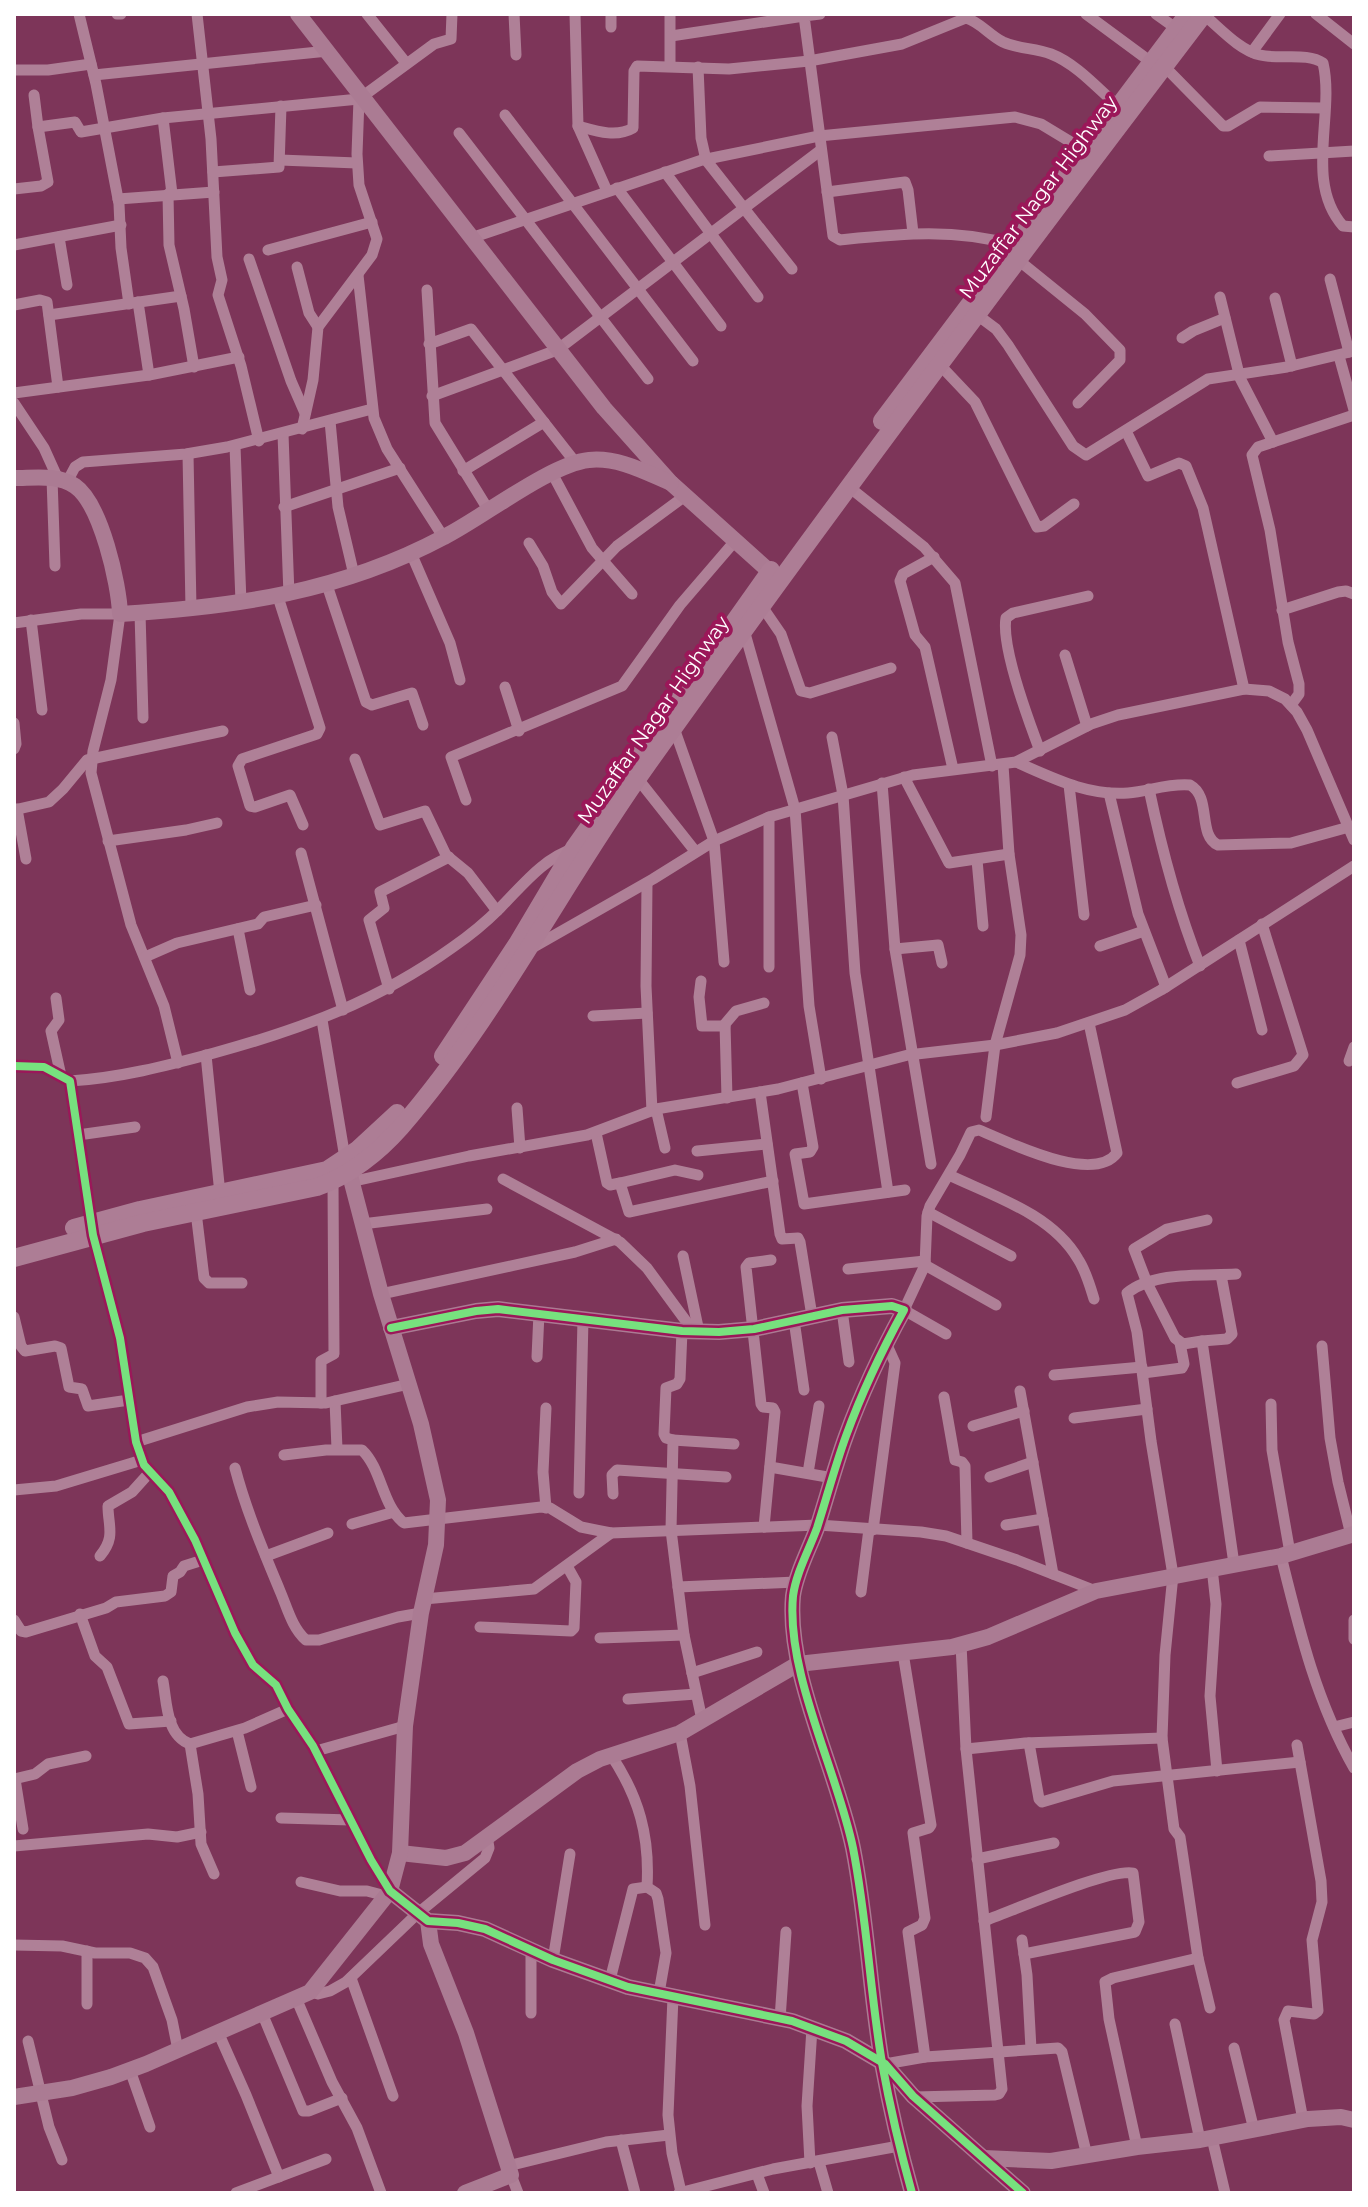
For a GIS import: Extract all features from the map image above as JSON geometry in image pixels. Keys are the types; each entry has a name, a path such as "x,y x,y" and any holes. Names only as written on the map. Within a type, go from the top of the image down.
{"main road":[{"name":"Muzaffar Nagar Highway","path":"14,1247 220,1194 314,1175 344,1174 436,1067 583,847 774,576 1158,64 1204,14"},
{"name":"Muzaffar Nagar Highway","path":"1158,64 1182,22"},
{"name":"Muzaffar Nagar Highway","path":"774,576 849,487 976,314 1084,150 1123,111"},
{"name":"Muzaffar Nagar Highway","path":"14,1258 92,1229 196,1212 344,1174 397,1131 467,1043 527,951 583,847 638,779 744,630 757,600"}],"street":[{"path":"79,14 118,199 121,248 149,375"},
{"path":"197,14 213,172 217,257 222,280 218,295 239,357 259,441"},
{"path":"298,14 604,408 671,483 774,576"},
{"path":"367,14 406,63"},
{"path":"38,127 75,122 80,132 163,118 360,97 434,44 451,39 452,14"},
{"path":"514,14 516,55"},
{"path":"575,14 578,126 612,189 674,262 721,326"},
{"path":"670,14 670,66"},
{"path":"671,36 820,14"},
{"path":"1086,14 1158,64 1223,126 1260,107 1324,108"},
{"path":"1156,14 1182,22"},
{"path":"1204,14 1252,52 1272,57 1319,60 1325,68 1323,151 1328,203 1343,226 1354,227"},
{"path":"1252,52 1280,14"},
{"path":"804,16 831,228 836,239 958,233 1015,252 1085,314 1120,350 1120,360 1078,403"},
{"path":"1322,16 1354,44"},
{"path":"578,126 604,133 631,130 634,125 635,68 641,65 754,68 809,61 902,44 966,18 994,38 1063,60 1123,111"},
{"path":"14,70 93,70 328,51"},
{"path":"698,67 701,138 706,160 792,269"},
{"path":"14,189 41,186 48,182 34,95"},
{"path":"302,429 313,380 318,327 376,247 377,239 362,199 357,163 360,97"},
{"path":"213,172 279,167 281,106"},
{"path":"505,115 693,361"},
{"path":"471,238 665,172 819,136 1015,117 1041,124 1084,150"},
{"path":"163,118 170,194 169,245 194,367"},
{"path":"459,133 648,379"},
{"path":"432,396 557,350 821,150"},
{"path":"1269,156 1354,151"},
{"path":"280,160 357,163"},
{"path":"665,172 758,297"},
{"path":"827,192 905,182 913,233"},
{"path":"118,199 214,192"},
{"path":"268,250 372,222"},
{"path":"14,245 121,225"},
{"path":"59,237 67,285"},
{"path":"249,259 305,413"},
{"path":"297,267 309,313 318,327"},
{"path":"358,275 372,409 379,432 444,538"},
{"path":"1291,705 1300,689 1252,455 1258,447 1354,412 1347,353 1330,279"},
{"path":"427,290 432,396 437,428 489,511"},
{"path":"49,315 181,296"},
{"path":"1220,297 1239,374 1273,442"},
{"path":"1275,298 1292,366"},
{"path":"14,305 44,299 47,302 58,387"},
{"path":"976,314 996,329 1081,453 1086,455 1200,382 1217,376 1292,366 1347,353"},
{"path":"1182,338 1225,318"},
{"path":"429,344 471,329 575,462"},
{"path":"14,393 149,375 239,357"},
{"path":"939,364 975,402 1037,527 1044,526 1074,504"},
{"path":"14,403 44,448 59,480 55,566"},
{"path":"59,480 83,462 188,454 235,446 372,409"},
{"path":"330,421 336,490 354,575"},
{"path":"463,471 544,422"},
{"path":"1126,431 1148,476 1182,462 1186,466 1203,508 1244,689"},
{"path":"283,434 284,596 320,732 242,759 238,766 250,806 290,795 303,825"},
{"path":"235,446 241,602"},
{"path":"188,454 191,608"},
{"path":"14,623 81,614 140,613 241,602 284,596 327,585 444,538 575,462 606,460 626,464 671,483"},
{"path":"284,507 400,468"},
{"path":"552,473 592,548 632,594"},
{"path":"14,478 59,480 83,492 117,576 120,614 111,680 92,758 93,782 131,925 164,1006 178,1063"},
{"path":"849,487 899,525 934,557 955,583 998,765 1021,935 1020,955 995,1045 986,1117"},
{"path":"529,543 561,604 633,533 685,496"},
{"path":"466,800 451,757 622,686 680,605 735,541"},
{"path":"411,553 450,643 460,680"},
{"path":"934,557 903,574 900,581 915,635 925,647 953,769"},
{"path":"327,585 366,702 372,705 412,693 423,725"},
{"path":"1282,610 1338,592 1354,594"},
{"path":"1040,751 1018,684 1006,634 1006,618 1013,613 1088,596"},
{"path":"757,600 781,634 801,691 810,693 891,668"},
{"path":"140,613 143,718"},
{"path":"31,620 42,710"},
{"path":"744,630 795,809 809,1006 821,1079"},
{"path":"1065,655 1087,726"},
{"path":"505,687 519,731"},
{"path":"527,951 647,883 695,851 769,817 904,777 1016,762 1087,726 1118,715 1244,689 1269,691 1291,705 1307,730 1354,840"},
{"path":"14,723 14,749"},
{"path":"674,728 714,841 724,962"},
{"path":"26,859 16,810 49,802 82,763 92,758 223,731"},
{"path":"832,737 843,795 855,973 888,1192"},
{"path":"355,759 379,823 384,825 425,811 449,857 468,873 497,911"},
{"path":"1016,762 1069,785 1109,793 1183,784 1195,787 1204,806 1209,838 1218,845 1291,843 1349,827"},
{"path":"904,777 946,860 953,863 1009,854"},
{"path":"638,779 695,851"},
{"path":"882,783 895,949 931,1164"},
{"path":"1069,785 1084,915"},
{"path":"1149,789 1180,916 1200,966"},
{"path":"1109,793 1144,931 1166,987"},
{"path":"769,817 769,967"},
{"path":"108,841 217,823"},
{"path":"14,1066 34,1065 65,1078 98,1079 178,1063 322,1020 389,989 451,949 497,911 545,862 583,847"},
{"path":"301,853 343,1010"},
{"path":"389,989 369,923 370,918 384,908 380,892 449,857"},
{"path":"977,860 983,926"},
{"path":"344,1174 520,1148 596,1133 654,1110 821,1079 912,1055 995,1045 1057,1033 1125,1010 1166,987 1354,866"},
{"path":"647,883 647,1013 654,1110 665,1148"},
{"path":"145,957 177,943 258,924 264,917 316,905"},
{"path":"1237,1083 1294,1066 1303,1055 1262,924"},
{"path":"238,929 250,990"},
{"path":"1100,946 1144,931"},
{"path":"1239,940 1262,1030"},
{"path":"895,949 936,945 940,947 942,963"},
{"path":"701,981 702,1026 725,1026"},
{"path":"56,998 59,1020 51,1031 78,1135 92,1229 120,1338 136,1442 142,1460 169,1492 247,1656 276,1685 316,1751 388,1893 422,1917 485,1929 553,1960 610,1980 780,2019 846,2041 884,2063 915,2097 1023,2193"},
{"path":"727,1098 725,1026 736,1011 764,1003"},
{"path":"593,1016 647,1013"},
{"path":"321,1403 321,1361 334,1354 344,1174 322,1020"},
{"path":"912,2193 899,2146 884,2063 868,1935 852,1845 798,1664 793,1616 796,1582 818,1525 846,1435 925,1263 928,1212 967,1136 975,1129 1063,1163 1078,1165 1114,1158 1117,1147 1089,1023"},
{"path":"1349,1061 1354,1047"},
{"path":"206,1055 220,1194"},
{"path":"802,1083 813,1147 810,1152 795,1154 802,1202 806,1204 905,1190"},
{"path":"760,1092 781,1237 785,1240 798,1238 800,1242 812,1316"},
{"path":"517,1108 520,1148"},
{"path":"78,1135 135,1127"},
{"path":"596,1133 610,1185 675,1170 698,1175"},
{"path":"697,1151 767,1144"},
{"path":"303,1995 388,1893 400,1853 405,1726 438,1520 435,1479 362,1224 344,1174"},
{"path":"949,1175 1025,1211 1050,1228 1067,1243 1079,1260 1094,1299"},
{"path":"503,1179 616,1239 647,1268 692,1331"},
{"path":"620,1183 629,1212 773,1181"},
{"path":"362,1224 487,1209"},
{"path":"196,1212 204,1278 209,1283 242,1283"},
{"path":"928,1212 1011,1256"},
{"path":"1054,1375 1182,1368 1180,1343 1147,1283 1134,1249 1167,1229 1207,1220"},
{"path":"381,1294 575,1252 616,1239"},
{"path":"683,1256 692,1331 680,1379 677,1384 666,1388 664,1436 673,1440 734,1444"},
{"path":"764,1527 775,1412 773,1408 761,1404 746,1265 771,1260"},
{"path":"848,1269 925,1263 996,1305"},
{"path":"1210,2008 1198,1958 1180,1835 1174,1829 1162,1738 1165,1655 1173,1575 1137,1332 1127,1293 1147,1283 1174,1278 1236,1274"},
{"path":"1180,1343 1227,1339 1232,1334 1221,1275"},
{"path":"391,1328 498,1309 692,1331 737,1332 842,1310 892,1306 946,1334"},
{"path":"842,1310 849,1362"},
{"path":"537,1357 539,1313"},
{"path":"14,1317 18,1346 28,1352 55,1346 61,1348 69,1387 82,1389 88,1406 129,1400"},
{"path":"579,1493 583,1319"},
{"path":"794,1320 804,1390"},
{"path":"1202,1341 1234,1564"},
{"path":"861,1592 895,1363 886,1343"},
{"path":"400,1853 446,1858 465,1853 577,1771 611,1755 680,1733 798,1664 961,1644 988,1637 1096,1591 1285,1554 1352,1534 1330,1438 1322,1346"},
{"path":"136,1442 247,1407 278,1402 321,1403 409,1384"},
{"path":"1020,1391 1053,1574"},
{"path":"944,1397 955,1460 965,1466 967,1543"},
{"path":"335,1401 337,1449"},
{"path":"1271,1404 1272,1450 1285,1554 1309,1667 1354,1768"},
{"path":"808,1473 819,1406"},
{"path":"546,1408 543,1456 546,1508"},
{"path":"1074,1418 1147,1409"},
{"path":"973,1426 1024,1411"},
{"path":"673,1440 671,1530 684,1635 702,1720"},
{"path":"284,1455 337,1449 364,1452 394,1512 404,1523 546,1508 581,1527 611,1533 818,1525 921,1532 967,1543 1096,1591"},
{"path":"14,1490 56,1486 142,1460"},
{"path":"990,1477 1033,1462"},
{"path":"770,1467 833,1478"},
{"path":"235,1468 244,1503 295,1627 306,1640 319,1640 398,1617 422,1606 534,1589 611,1533"},
{"path":"613,1494 612,1475 615,1471 726,1477"},
{"path":"100,1556 110,1536 108,1506 132,1492 150,1472"},
{"path":"352,1524 394,1512"},
{"path":"1006,1525 1043,1519"},
{"path":"266,1556 328,1533"},
{"path":"14,1620 21,1631 26,1632 106,1608 116,1602 165,1596 171,1592 173,1576 184,1566 203,1560"},
{"path":"480,1627 571,1631 574,1628 576,1582 567,1566"},
{"path":"1212,1568 1216,1604 1210,1696 1217,1771"},
{"path":"678,1587 796,1582"},
{"path":"80,1614 95,1656 107,1667 129,1724 171,1721"},
{"path":"1354,1620 1354,1639"},
{"path":"600,1638 684,1635"},
{"path":"915,2097 999,2094 1002,2089 966,1749 961,1644"},
{"path":"692,1673 757,1652"},
{"path":"903,1653 931,1825 913,1833 925,1918 922,1925 908,1932 925,2057"},
{"path":"163,1681 175,1734 190,1744 203,1853 214,1874"},
{"path":"628,1699 696,1694"},
{"path":"190,1744 237,1731 288,1709"},
{"path":"1334,1727 1354,1722"},
{"path":"316,1751 405,1726"},
{"path":"237,1731 251,1787"},
{"path":"680,1733 690,1786 705,1925"},
{"path":"966,1749 1029,1743 1162,1738"},
{"path":"1029,1743 1042,1802 1113,1781 1300,1762"},
{"path":"1297,1745 1315,1841 1322,1902 1312,1940 1318,2011 1314,2014 1288,2011 1284,2020 1303,2120"},
{"path":"611,1755 635,1797 647,1850 647,1887"},
{"path":"23,1829 14,1779 35,1774 48,1764 86,1756"},
{"path":"281,1818 351,1820"},
{"path":"14,1846 148,1834 177,1837 201,1832"},
{"path":"14,2097 72,2088 130,2070 303,1995 330,1991 351,1978 485,1858 489,1848 487,1836"},
{"path":"977,1859 1054,1843"},
{"path":"553,1960 570,1854"},
{"path":"984,1921 1077,1886 1115,1874 1133,1873 1139,1922 1135,1932 1024,1954"},
{"path":"301,1882 340,1891 388,1893"},
{"path":"610,1980 633,1889 647,1887 657,1894 665,1941 669,2135 680,2193 703,2190 757,2174 899,2146"},
{"path":"422,1917 466,2033 518,2193"},
{"path":"780,2019 786,1932"},
{"path":"1022,1940 1031,2049"},
{"path":"14,1945 62,1946 108,1954 130,1953 150,1962 172,2020 178,2050"},
{"path":"531,1949 531,2013"},
{"path":"87,1951 87,2004"},
{"path":"1137,2147 1109,2019 1105,1982 1198,1958"},
{"path":"351,1978 393,2096"},
{"path":"303,1995 332,2082 357,2128 381,2193"},
{"path":"262,2013 303,2111 342,2098"},
{"path":"1175,2024 1206,2139 1225,2193"},
{"path":"812,2028 807,2106 815,2162 828,2193"},
{"path":"218,2032 279,2177"},
{"path":"28,2041 49,2127 62,2160"},
{"path":"884,2063 1055,2047 1062,2052 1087,2156"},
{"path":"1234,2048 1254,2130"},
{"path":"130,2070 150,2127"},
{"path":"984,2158 1051,2161 1206,2139 1303,2120 1341,2117 1354,2120"},
{"path":"470,2192 510,2170 621,2140 669,2135"},
{"path":"621,2140 635,2193"},
{"path":"236,2193 326,2159"},
{"path":"757,2174 764,2193"}],"cycle path":[{"path":"14,1066 44,1067 70,1081 93,1235 120,1338 136,1442 144,1465 169,1492 195,1540 235,1633 253,1665 276,1685 313,1746 390,1891 428,1921 485,1929 553,1960 628,1987 792,2021 846,2041 885,2064 913,2096 1023,2193"},
{"path":"391,1328 498,1309 682,1331 719,1332 754,1329 842,1310 892,1306 904,1310 880,1356 842,1447 817,1528 797,1579 793,1596 793,1626 805,1689 853,1848 882,2063 912,2193"}]}
